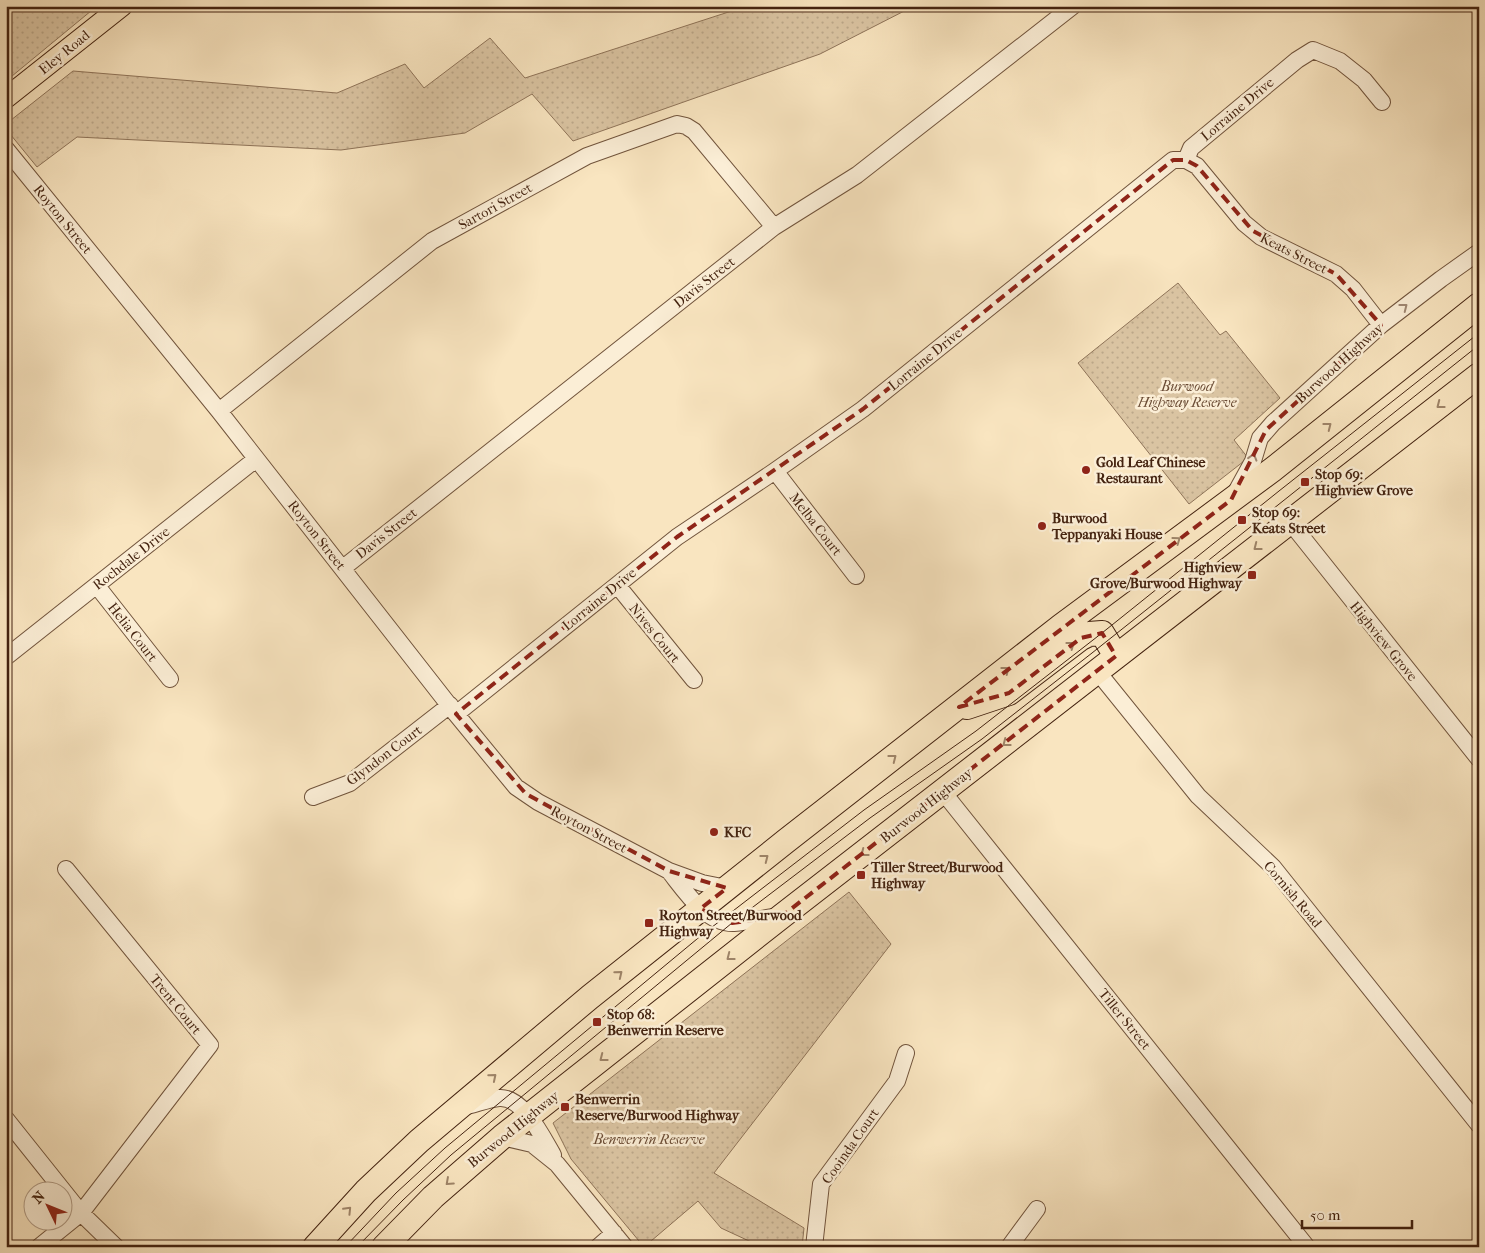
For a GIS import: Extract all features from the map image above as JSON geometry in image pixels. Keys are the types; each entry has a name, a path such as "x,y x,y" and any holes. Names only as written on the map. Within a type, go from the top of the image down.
{"highway":[{"name":"Burwood Highway","path":"315,1247 380,1177 458,1107 590,997 1081,612 1348,410 1479,305"},
{"name":"Burwood Highway","path":"384,1247 433,1197 528,1116 782,916 1479,375"},
{"path":"954,711 1009,693 1072,644 1089,634 1102,633 1116,656"}],"main road":[{"name":"Eley Road","path":"6,98 122,6"}],"street":[{"name":"Davis Street","path":"342,568 774,227 857,175 1072,6"},
{"name":"Lorraine Drive","path":"453,709 617,585 677,537 863,409 1173,160 1186,160 1190,148 1297,60 1313,50 1340,61 1364,80 1382,102"},
{"name":"Sartori Street","path":"219,411 432,241 587,156 676,124 686,126 694,131 774,227"},
{"name":"Royton Street","path":"6,148 219,411 507,776 526,794 669,871 702,883 727,888"},
{"name":"Keats Street","path":"1186,160 1196,166 1252,231 1336,274 1354,289 1381,325"},
{"name":"Burwood Highway","path":"1231,500 1248,471 1258,442 1266,430 1381,325 1479,252"},
{"name":"Rochdale Drive","path":"6,657 256,459"},
{"name":"Melba Court","path":"775,471 856,576"},
{"name":"Highview Grove","path":"1290,522 1479,760"},
{"name":"Nives Court","path":"617,585 694,680"},
{"name":"Helia Court","path":"97,586 170,679"},
{"name":"Cornish Road","path":"1097,671 1198,796 1273,866 1479,1125"},
{"name":"Glyndon Court","path":"313,798 350,783 453,709"},
{"name":"Tiller Street","path":"943,792 1308,1247"},
{"name":"Trent Court","path":"66,868 210,1045 81,1213"},
{"name":"Royton Street","path":"669,871 700,909 720,921 732,923 782,916"},
{"name":"Cooinda Court","path":"814,1247 821,1184 897,1081 906,1053"},
{"path":"458,1107 498,1098 506,1098 515,1103 538,1129 557,1164 626,1247"},
{"path":"6,1119 81,1213 116,1247"},
{"path":"502,1137 532,1144 557,1164"},
{"path":"1009,1247 1036,1209"},
{"path":"39,1247 81,1213"},
{"path":"598,1247 614,1233"}],"highlighted area":[{"path":"1173,160 1186,160 1197,166 1253,231 1336,274 1381,325 1266,430 1231,500 959,707 1009,693 1081,638 1102,633 1116,656 1045,713 782,916 732,923 700,909 727,888 669,871 526,794 456,714 677,537 863,409"}],"green space":[{"path":"6,6 97,6 6,81"},
{"path":"747,6 914,6 820,54 573,141 532,94 465,133 341,150 77,137 37,167 6,129 6,124 73,71 337,93 405,64 424,88 490,38 525,78"},
{"name":"Burwood Highway Reserve","path":"1178,283 1220,335 1226,331 1280,398 1234,440 1248,458 1189,504 1078,363"},
{"name":"Benwerrin Reserve","path":"849,892 891,944 714,1173 804,1228 802,1247 762,1247 721,1228 698,1201 644,1247 571,1159 553,1123"}],"tram line":[{"path":"345,1247 396,1193 445,1148 703,934 864,810 976,731 1479,333"},
{"path":"357,1247 451,1155 732,923 870,818 982,739 1479,345"}],"place":[{"name":"Gold Leaf Chinese Restaurant","path":"1086,470"},
{"name":"Stop 69: Highview Grove","path":"1305,482"},
{"name":"Stop 69: Keats Street","path":"1242,520"},
{"name":"Burwood Teppanyaki House","path":"1042,526"},
{"name":"Highview Grove/Burwood Highway","path":"1252,575"},
{"name":"KFC","path":"714,832"},
{"name":"Tiller Street/Burwood Highway","path":"861,875"},
{"name":"Royton Street/Burwood Highway","path":"649,923"},
{"name":"Stop 68: Benwerrin Reserve","path":"597,1022"},
{"name":"Benwerrin Reserve/Burwood Highway","path":"565,1107"}]}
